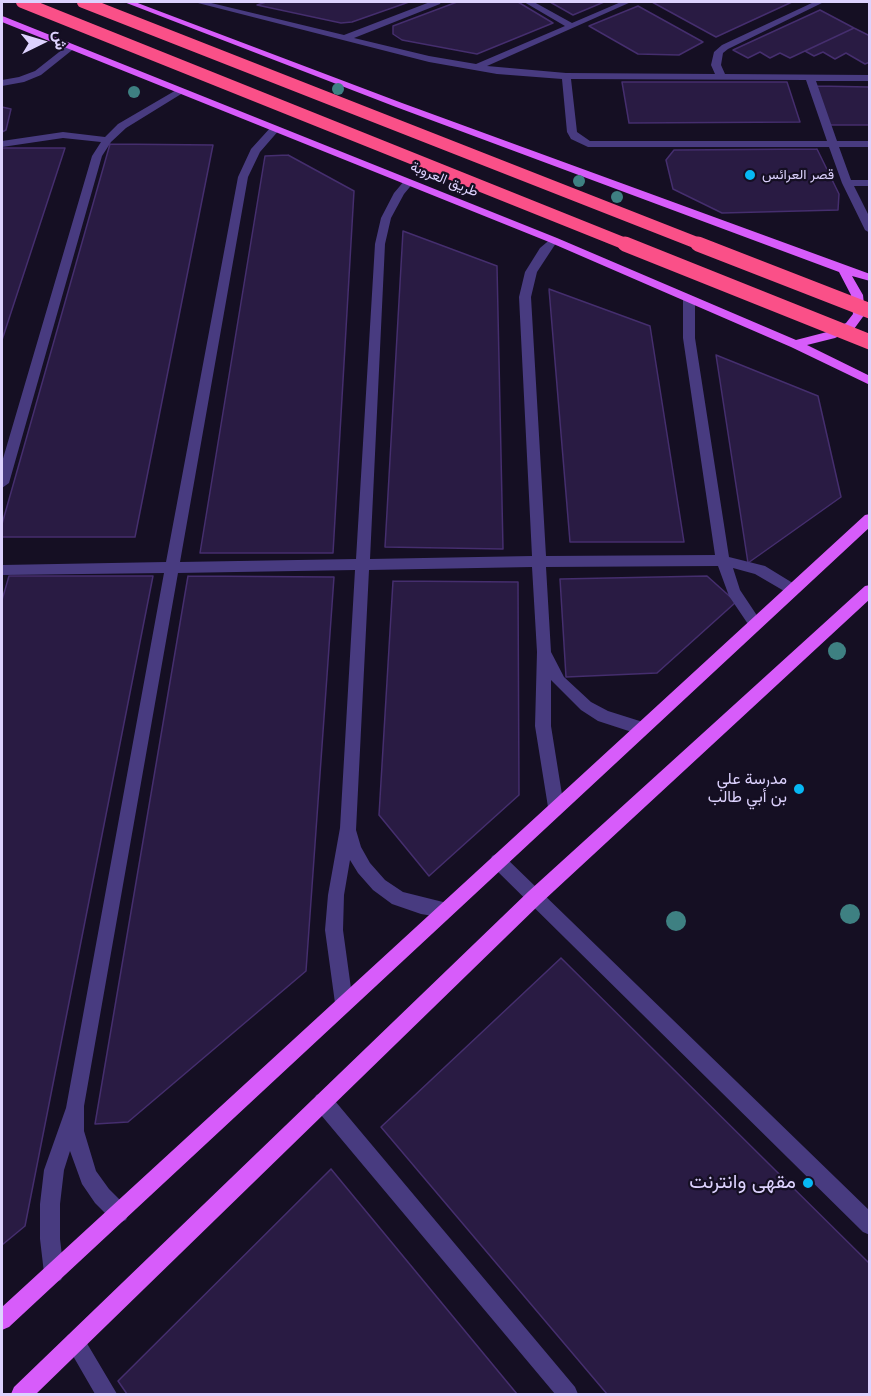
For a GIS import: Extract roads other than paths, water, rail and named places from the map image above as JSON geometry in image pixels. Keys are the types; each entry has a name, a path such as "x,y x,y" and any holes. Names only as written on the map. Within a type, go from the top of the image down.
{"highway":[{"name":"طريق العروبة","path":"22,2 870,342"},
{"path":"83,2 870,311"}],"main road":[{"path":"128,2 843,270 870,278"},
{"name":"طريق العروبة","path":"2,19 554,240 795,344 870,381"},
{"path":"795,344 831,335 850,326 858,314 857,295 843,270"},
{"path":"2,1320 791,589 870,519"},
{"path":"21,1395 535,897 870,590"}],"street":[{"path":"198,2 474,68 566,76 870,78"},
{"path":"230,10 251,2"},
{"path":"345,38 437,2"},
{"path":"528,2 570,26"},
{"path":"474,68 627,2"},
{"path":"722,78 716,65 720,52 725,47 820,2"},
{"path":"2,83 21,80 38,73 71,47"},
{"path":"566,76 572,132 575,137 588,144 870,144"},
{"path":"810,78 848,183 870,230"},
{"path":"2,483 95,165 107,140 131,119 181,91"},
{"path":"119,1213 102,1196 89,1177 80,1154 75,1131 75,1106 243,177 255,152 275,129"},
{"path":"2,144 63,135 107,140"},
{"path":"344,1003 334,930 337,883 348,828 381,238 392,205 409,182"},
{"path":"848,183 870,183"},
{"path":"554,240 531,272 525,297 544,652 543,726 556,807"},
{"path":"689,299 689,338 723,560 735,592 755,623"},
{"path":"2,570 723,560 760,570 791,589"},
{"path":"544,652 560,681 572,695 603,716 641,728"},
{"path":"348,828 353,849 364,868 379,885 399,898 421,906 445,910"},
{"path":"498,861 870,1225"},
{"path":"323,1102 568,1395"},
{"path":"54,1273 50,1239 50,1204 54,1170 75,1106"},
{"path":"75,1342 107,1395"}],"place":[{"name":"قصر العرائس","path":"750,175"},
{"name":"مدرسة علي بن أبي طالب","path":"799,789"},
{"name":"مقهى وانترنت","path":"808,1183"}]}
